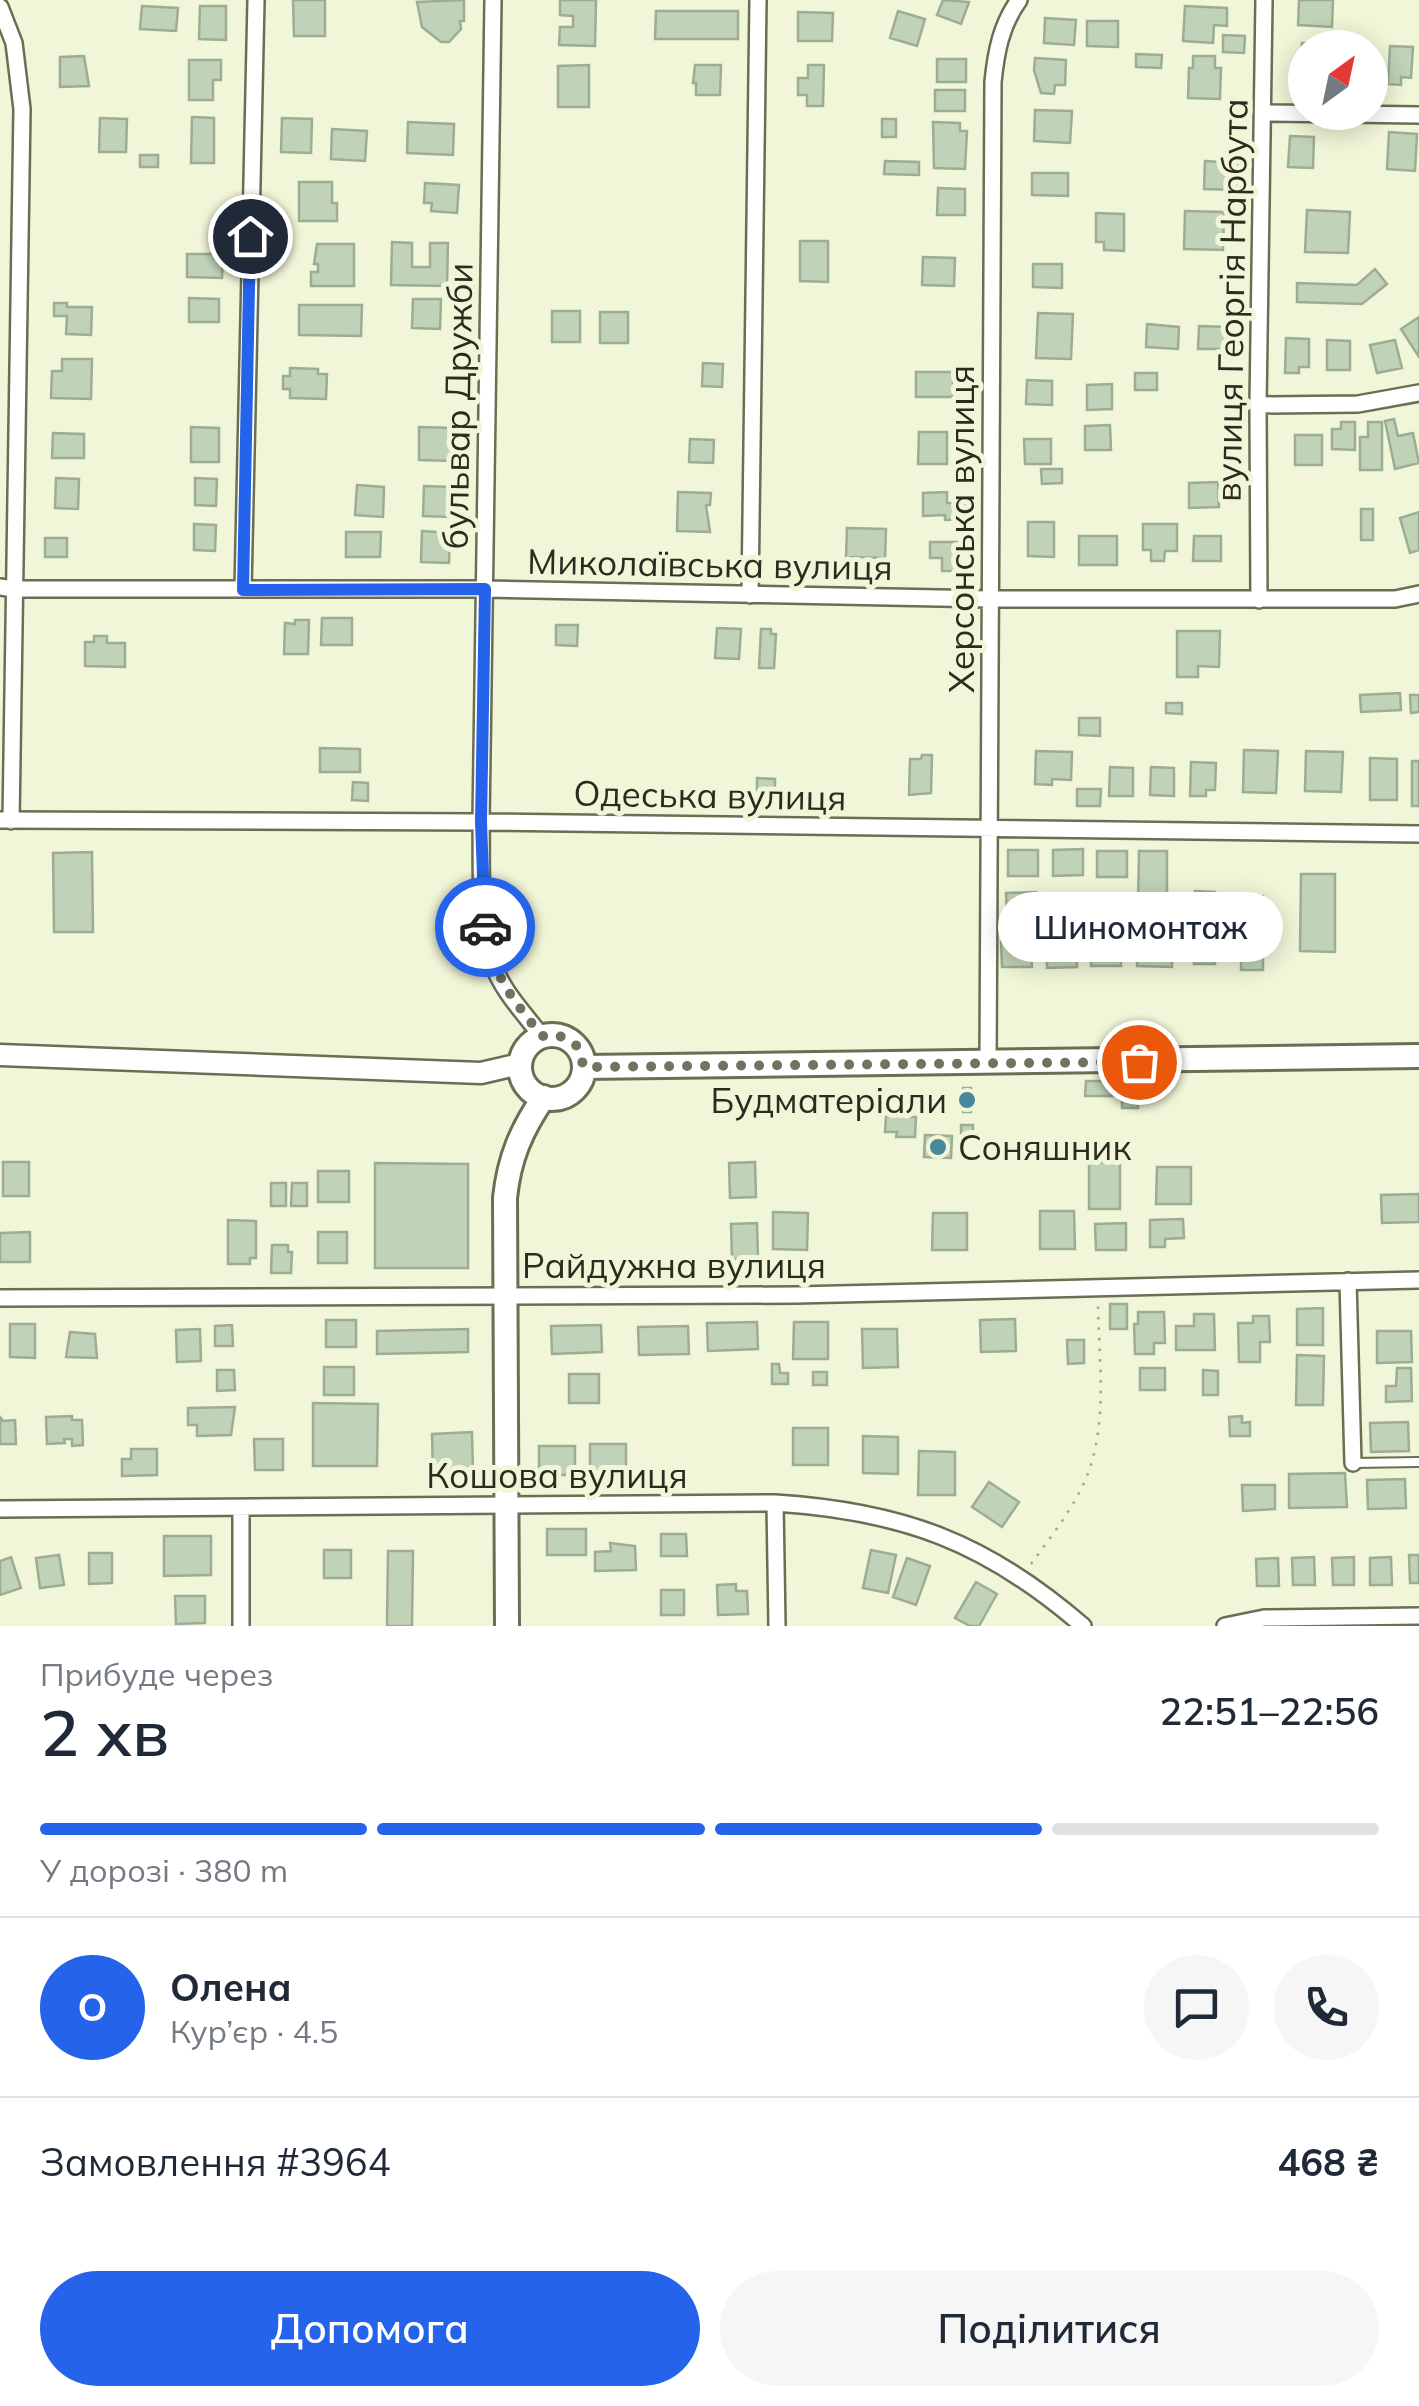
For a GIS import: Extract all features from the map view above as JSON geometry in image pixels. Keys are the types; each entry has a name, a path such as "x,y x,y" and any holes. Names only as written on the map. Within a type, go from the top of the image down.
{"main road":[{"path":"542,1036 568,1038 582,1054 580,1083 573,1091 554,1099 544,1098 526,1085 520,1064 529,1044 542,1036"},
{"path":"584,1067 1419,1056"},
{"path":"507,1626 505,1198 508,1174 526,1123 544,1098"}],"street":[{"path":"243,590 256,0"},
{"name":"бульвар Дружби","path":"492,0 483,914 494,966 509,994 542,1036"},
{"path":"750,595 758,0"},
{"name":"Херсонська вулиця","path":"988,1064 992,82 997,46 1009,13 1019,0"},
{"name":"вулиця Георгія Нарбута","path":"1260,600 1258,405 1264,0"},
{"path":"0,8 14,43 22,110 7,588 6,820"},
{"path":"1263,112 1419,115"},
{"path":"1258,405 1358,404 1419,393"},
{"name":"Миколаївська вулиця","path":"7,588 485,589 990,599 1260,600 1394,598 1419,594"},
{"name":"Одеська вулиця","path":"6,820 1419,834"},
{"path":"0,1055 481,1073 520,1064"},
{"name":"Райдужна вулиця","path":"0,1298 796,1295 1419,1280"},
{"path":"1348,1281 1352,1463"},
{"path":"775,1503 776,1626"},
{"name":"Кошова вулиця","path":"0,1509 775,1503 865,1512 914,1525 992,1559 1083,1626"},
{"path":"240,1626 241,1509"},
{"path":"1224,1626 1264,1618 1419,1616"}],"lane":[{"path":"1352,1463 1419,1462"}],"path":[{"path":"1022,1578 1068,1512 1092,1460 1100,1396 1098,1288"}],"building":[{"path":"293,0 325,0 325,36 294,36"},
{"path":"464,0 464,21 460,21 461,29 449,42 441,42 422,27 417,2"},
{"path":"560,0 596,0 595,46 559,45 560,27 573,27 573,16 560,15"},
{"path":"943,0 969,2 961,24 937,15"},
{"path":"1299,0 1333,0 1332,27 1298,25"},
{"path":"142,6 178,8 176,31 140,29"},
{"path":"200,6 226,6 226,40 199,39"},
{"path":"1185,6 1227,8 1227,26 1214,25 1213,43 1183,41"},
{"path":"656,11 738,11 738,39 655,39"},
{"path":"898,11 925,19 917,46 890,38"},
{"path":"798,12 833,13 832,41 798,41"},
{"path":"1045,18 1076,20 1074,45 1044,43"},
{"path":"1087,21 1118,21 1118,47 1087,46"},
{"path":"1223,35 1245,36 1244,53 1223,52"},
{"path":"1390,46 1413,47 1411,78 1401,77 1401,85 1388,84"},
{"path":"1136,54 1162,55 1161,68 1136,67"},
{"path":"84,56 89,86 60,87 60,57"},
{"path":"1193,56 1215,56 1215,68 1221,68 1220,99 1188,98"},
{"path":"1035,58 1066,60 1065,85 1055,85 1054,94 1041,93 1034,70"},
{"path":"937,59 966,59 966,82 937,82"},
{"path":"189,60 221,60 221,80 213,80 213,100 189,100"},
{"path":"589,65 589,107 558,107 558,66"},
{"path":"695,65 721,65 720,95 696,95"},
{"path":"808,65 824,65 823,106 807,106 807,95 798,95 798,78 808,78"},
{"path":"935,90 965,90 965,111 935,111"},
{"path":"1035,110 1072,111 1070,143 1034,141"},
{"path":"192,117 214,118 214,163 191,163"},
{"path":"100,118 127,119 126,152 99,152"},
{"path":"282,118 312,119 311,153 281,152"},
{"path":"882,119 896,119 896,137 882,137"},
{"path":"408,122 454,124 453,155 407,153"},
{"path":"933,122 960,123 960,131 967,131 965,169 934,168"},
{"path":"332,129 367,131 365,161 331,159"},
{"path":"1389,132 1417,134 1415,171 1387,169"},
{"path":"1290,136 1314,137 1313,168 1288,167"},
{"path":"140,155 158,155 158,167 140,167"},
{"path":"885,161 919,162 919,175 884,174"},
{"path":"1205,161 1238,163 1236,190 1204,189"},
{"path":"1032,173 1068,173 1068,196 1032,195"},
{"path":"299,182 332,182 337,221 299,221"},
{"path":"425,183 459,185 457,213 431,211 432,203 424,203"},
{"path":"938,188 965,189 965,215 937,215"},
{"path":"1307,210 1350,212 1348,253 1305,252"},
{"path":"1185,211 1224,212 1223,250 1184,249"},
{"path":"1096,213 1124,214 1124,251 1104,250 1104,242 1096,242"},
{"path":"800,241 828,241 828,282 800,281"},
{"path":"392,242 412,243 412,267 430,267 430,243 448,243 447,286 391,285"},
{"path":"317,244 354,244 354,286 311,286 311,272 318,272 318,264 314,264"},
{"path":"187,254 223,254 222,278 187,277"},
{"path":"923,257 955,258 954,286 922,285"},
{"path":"1033,264 1062,264 1062,288 1033,287"},
{"path":"1375,269 1387,284 1362,304 1297,302 1297,283 1357,285"},
{"path":"189,298 219,299 219,322 189,322"},
{"path":"413,299 441,299 440,329 412,328"},
{"path":"54,303 92,307 91,335 66,334 67,316 54,316"},
{"path":"299,305 362,305 361,336 299,335"},
{"path":"552,311 580,311 580,342 552,342"},
{"path":"600,312 628,312 628,343 600,343"},
{"path":"1038,313 1073,314 1071,359 1036,358"},
{"path":"1419,317 1419,357 1401,329"},
{"path":"1147,324 1179,327 1178,349 1146,347"},
{"path":"1199,326 1229,327 1229,349 1198,349"},
{"path":"1286,338 1309,339 1309,367 1299,367 1299,373 1285,373"},
{"path":"1327,340 1350,341 1350,370 1327,370"},
{"path":"1395,340 1402,368 1377,373 1370,345"},
{"path":"62,359 92,359 91,399 51,398 52,371 62,371"},
{"path":"703,363 723,364 722,387 702,386"},
{"path":"290,368 318,369 318,374 327,374 326,399 290,398 290,389 283,389 283,376 290,376"},
{"path":"916,372 953,372 953,397 916,397"},
{"path":"1135,373 1157,373 1157,390 1135,390"},
{"path":"1027,380 1052,381 1052,405 1026,404"},
{"path":"1112,384 1112,409 1087,410 1087,385"},
{"path":"1394,419 1398,436 1413,433 1419,463 1395,469 1385,421"},
{"path":"1341,422 1355,422 1355,450 1332,449 1332,429 1341,429"},
{"path":"1368,422 1382,422 1382,470 1360,470 1360,437 1368,437"},
{"path":"1110,425 1111,450 1085,450 1085,426"},
{"path":"191,427 219,428 219,462 191,462"},
{"path":"419,427 455,428 454,461 419,460"},
{"path":"919,432 947,432 947,464 918,464"},
{"path":"53,433 84,434 84,458 52,458"},
{"path":"1295,435 1322,435 1322,465 1295,465"},
{"path":"690,439 714,440 713,463 689,462"},
{"path":"1024,439 1051,439 1051,464 1025,464"},
{"path":"1041,469 1062,469 1062,483 1042,484"},
{"path":"56,478 79,479 78,509 55,508"},
{"path":"195,478 217,479 216,506 195,505"},
{"path":"1218,482 1219,507 1189,508 1189,483"},
{"path":"357,485 384,487 383,517 355,515"},
{"path":"424,486 452,487 451,517 423,516"},
{"path":"678,492 711,493 710,505 706,505 710,532 677,531"},
{"path":"947,492 947,503 972,503 972,519 923,516 923,493"},
{"path":"1361,509 1373,509 1373,540 1361,540"},
{"path":"1419,512 1419,550 1410,553 1400,518"},
{"path":"1028,522 1054,522 1054,557 1028,556"},
{"path":"194,524 216,525 215,551 194,550"},
{"path":"1143,524 1177,524 1177,551 1165,551 1164,561 1151,561 1151,550 1143,550"},
{"path":"847,528 886,529 885,558 846,557"},
{"path":"422,531 450,533 449,563 421,562"},
{"path":"346,532 381,532 380,557 346,557"},
{"path":"1079,536 1117,536 1117,565 1079,565"},
{"path":"1194,536 1221,536 1221,561 1193,561"},
{"path":"45,538 67,538 67,557 45,557"},
{"path":"930,542 962,542 962,571 942,571 942,558 930,558"},
{"path":"322,618 352,618 352,645 321,645"},
{"path":"295,620 309,620 308,654 284,654 285,623 295,624"},
{"path":"556,625 578,625 577,646 556,645"},
{"path":"717,628 741,629 739,659 715,658"},
{"path":"761,629 771,629 771,634 776,634 774,668 759,668"},
{"path":"1177,631 1220,631 1219,667 1198,666 1198,677 1177,677"},
{"path":"94,636 107,636 107,643 125,643 125,667 85,666 85,642 94,642"},
{"path":"1400,693 1401,710 1361,712 1360,695"},
{"path":"1410,695 1419,695 1419,712 1411,713"},
{"path":"1166,703 1182,703 1182,714 1166,713"},
{"path":"1079,718 1100,718 1100,736 1079,735"},
{"path":"320,748 360,749 360,772 320,772"},
{"path":"1244,750 1278,751 1276,793 1243,792"},
{"path":"1036,751 1072,752 1071,780 1052,779 1052,785 1035,784"},
{"path":"1306,751 1343,752 1341,792 1305,791"},
{"path":"922,755 932,755 931,793 909,795 910,759 921,759"},
{"path":"1370,758 1397,759 1397,800 1370,800"},
{"path":"1412,761 1419,761 1419,806 1412,806"},
{"path":"1191,762 1216,763 1215,790 1206,790 1206,796 1190,796"},
{"path":"1110,767 1133,768 1133,796 1109,796"},
{"path":"1151,767 1174,768 1174,796 1150,795"},
{"path":"757,778 775,779 775,796 757,796"},
{"path":"353,782 368,783 368,801 352,800"},
{"path":"1077,789 1101,789 1100,806 1077,806"},
{"path":"1083,849 1083,875 1053,876 1053,850"},
{"path":"1008,850 1038,850 1038,876 1008,876"},
{"path":"1097,851 1127,851 1127,877 1097,877"},
{"path":"1139,851 1167,851 1172,967 1137,966"},
{"path":"92,852 93,932 54,932 53,853"},
{"path":"1301,874 1335,874 1335,952 1300,951"},
{"path":"1195,891 1215,892 1215,964 1194,964"},
{"path":"1036,892 1037,918 1007,919 1006,893"},
{"path":"1082,894 1082,920 1052,921 1052,895"},
{"path":"1098,894 1128,894 1128,920 1098,920"},
{"path":"1241,896 1263,896 1263,970 1241,970"},
{"path":"1091,940 1120,940 1121,966 1091,966"},
{"path":"1001,941 1031,941 1032,967 1002,967"},
{"path":"1077,941 1077,967 1047,968 1047,942"},
{"path":"1086,1081 1112,1081 1112,1096 1085,1096"},
{"name":"Будматеріали","path":"963,1088 971,1088 971,1112 963,1112"},
{"path":"1122,1095 1138,1095 1138,1108 1122,1108"},
{"path":"886,1116 916,1117 915,1137 896,1137 897,1132 885,1132"},
{"path":"961,1125 973,1125 973,1139 961,1139"},
{"name":"Соняшник","path":"925,1135 952,1136 951,1158 924,1157"},
{"path":"3,1162 29,1162 29,1196 3,1196"},
{"path":"755,1162 756,1197 730,1198 729,1163"},
{"path":"1089,1162 1120,1163 1120,1209 1089,1209"},
{"path":"375,1163 468,1164 468,1268 375,1268"},
{"path":"1157,1167 1191,1167 1191,1204 1156,1204"},
{"path":"318,1171 349,1171 349,1202 318,1202"},
{"path":"271,1183 286,1183 286,1206 271,1206"},
{"path":"292,1183 307,1183 307,1206 291,1206"},
{"path":"1419,1194 1419,1222 1382,1223 1381,1195"},
{"path":"1040,1211 1074,1211 1075,1249 1040,1249"},
{"path":"773,1212 808,1213 807,1250 773,1249"},
{"path":"933,1213 967,1213 967,1250 932,1250"},
{"path":"1183,1219 1184,1238 1165,1239 1165,1247 1150,1247 1150,1220"},
{"path":"228,1220 256,1221 256,1258 250,1258 250,1264 228,1264"},
{"path":"757,1223 758,1259 732,1259 731,1224"},
{"path":"1126,1223 1126,1250 1096,1250 1095,1224"},
{"path":"30,1232 30,1262 0,1262 0,1233"},
{"path":"318,1232 347,1232 347,1263 318,1263"},
{"path":"272,1245 288,1245 288,1252 292,1252 291,1273 271,1273"},
{"path":"1110,1304 1127,1304 1127,1329 1110,1329"},
{"path":"1323,1308 1323,1345 1297,1345 1297,1309"},
{"path":"1138,1312 1164,1312 1165,1343 1154,1343 1154,1354 1135,1354 1134,1324 1138,1324"},
{"path":"1194,1314 1214,1314 1215,1350 1176,1350 1176,1326 1194,1326"},
{"path":"1253,1316 1269,1316 1270,1342 1260,1342 1260,1362 1239,1362 1238,1323 1253,1323"},
{"path":"1015,1319 1016,1351 981,1352 980,1320"},
{"path":"326,1320 356,1320 356,1347 326,1347"},
{"path":"757,1322 758,1349 708,1351 707,1323"},
{"path":"794,1322 828,1322 828,1359 793,1359"},
{"path":"10,1324 35,1324 35,1358 10,1357"},
{"path":"232,1325 233,1346 215,1346 215,1326"},
{"path":"601,1325 602,1352 552,1354 551,1326"},
{"path":"688,1326 689,1354 639,1355 638,1327"},
{"path":"200,1329 201,1361 177,1362 176,1330"},
{"path":"468,1329 468,1352 377,1354 377,1331"},
{"path":"862,1329 897,1329 898,1367 863,1368"},
{"path":"1377,1331 1411,1331 1412,1362 1377,1363"},
{"path":"70,1332 95,1334 97,1358 66,1357"},
{"path":"1067,1340 1084,1340 1084,1363 1068,1364"},
{"path":"1297,1355 1324,1356 1323,1405 1296,1405"},
{"path":"772,1364 779,1364 780,1373 788,1373 788,1384 772,1384"},
{"path":"324,1367 354,1367 354,1395 324,1395"},
{"path":"1140,1368 1165,1368 1165,1390 1140,1390"},
{"path":"1397,1368 1411,1368 1412,1401 1386,1402 1386,1386 1396,1386"},
{"path":"217,1370 234,1370 235,1390 217,1391"},
{"path":"1203,1370 1218,1371 1218,1395 1203,1395"},
{"path":"813,1372 827,1372 827,1385 813,1385"},
{"path":"569,1374 599,1374 599,1403 569,1403"},
{"path":"313,1403 378,1404 377,1466 313,1466"},
{"path":"235,1407 231,1435 197,1436 197,1425 188,1425 188,1408"},
{"path":"72,1416 72,1420 82,1420 83,1445 72,1446 72,1439 47,1444 46,1417"},
{"path":"1242,1416 1242,1423 1250,1422 1250,1436 1230,1436 1229,1417"},
{"path":"0,1417 3,1421 15,1420 16,1444 0,1444"},
{"path":"1408,1422 1409,1451 1371,1452 1370,1423"},
{"path":"793,1428 828,1428 828,1465 793,1465"},
{"path":"472,1432 473,1473 433,1475 432,1434"},
{"path":"863,1436 898,1437 898,1474 863,1473"},
{"path":"254,1439 283,1439 283,1470 255,1470"},
{"path":"590,1444 626,1444 626,1473 590,1473"},
{"path":"539,1446 575,1446 575,1475 539,1475"},
{"path":"131,1449 157,1449 157,1475 122,1476 122,1459 131,1459"},
{"path":"919,1451 955,1452 955,1495 918,1495"},
{"path":"1345,1473 1347,1507 1289,1508 1289,1474"},
{"path":"1405,1479 1406,1508 1368,1509 1367,1480"},
{"path":"989,1482 1019,1502 1002,1527 972,1507"},
{"path":"1242,1485 1275,1485 1275,1509 1243,1511"},
{"path":"547,1529 586,1529 586,1555 547,1555"},
{"path":"661,1534 686,1534 687,1556 661,1556"},
{"path":"164,1536 211,1536 211,1575 164,1576"},
{"path":"610,1543 635,1546 636,1570 595,1571 595,1552 611,1551"},
{"path":"324,1550 351,1550 351,1578 324,1578"},
{"path":"871,1550 896,1555 888,1593 863,1588"},
{"path":"388,1551 413,1551 412,1626 387,1626"},
{"path":"89,1553 112,1553 112,1583 89,1584"},
{"path":"59,1555 64,1585 40,1588 36,1558"},
{"path":"1409,1555 1419,1555 1419,1583 1410,1583"},
{"path":"11,1557 21,1588 0,1595 0,1561"},
{"path":"1314,1557 1315,1585 1293,1585 1292,1558"},
{"path":"1354,1557 1354,1585 1333,1585 1332,1558"},
{"path":"1391,1557 1392,1585 1370,1585 1370,1558"},
{"path":"907,1558 930,1566 916,1605 893,1597"},
{"path":"1278,1558 1279,1586 1257,1586 1256,1559"},
{"path":"976,1582 997,1594 979,1626 970,1626 955,1618"},
{"path":"736,1584 736,1591 747,1591 748,1614 718,1615 717,1585"},
{"path":"661,1590 684,1590 684,1615 661,1615"},
{"path":"175,1596 205,1596 205,1623 176,1624"}],"way so far":[{"path":"485,927 494,966 509,994 542,1036 558,1035 576,1045 584,1067 1139,1062"}],"place":[{"name":"Шиномонтаж","path":"1139,1062"},
{"name":"Будматеріали","path":"967,1100"},
{"name":"Соняшник","path":"938,1147"}],"route":[{"path":"250,236 243,590 485,589 481,822 485,927"}]}
